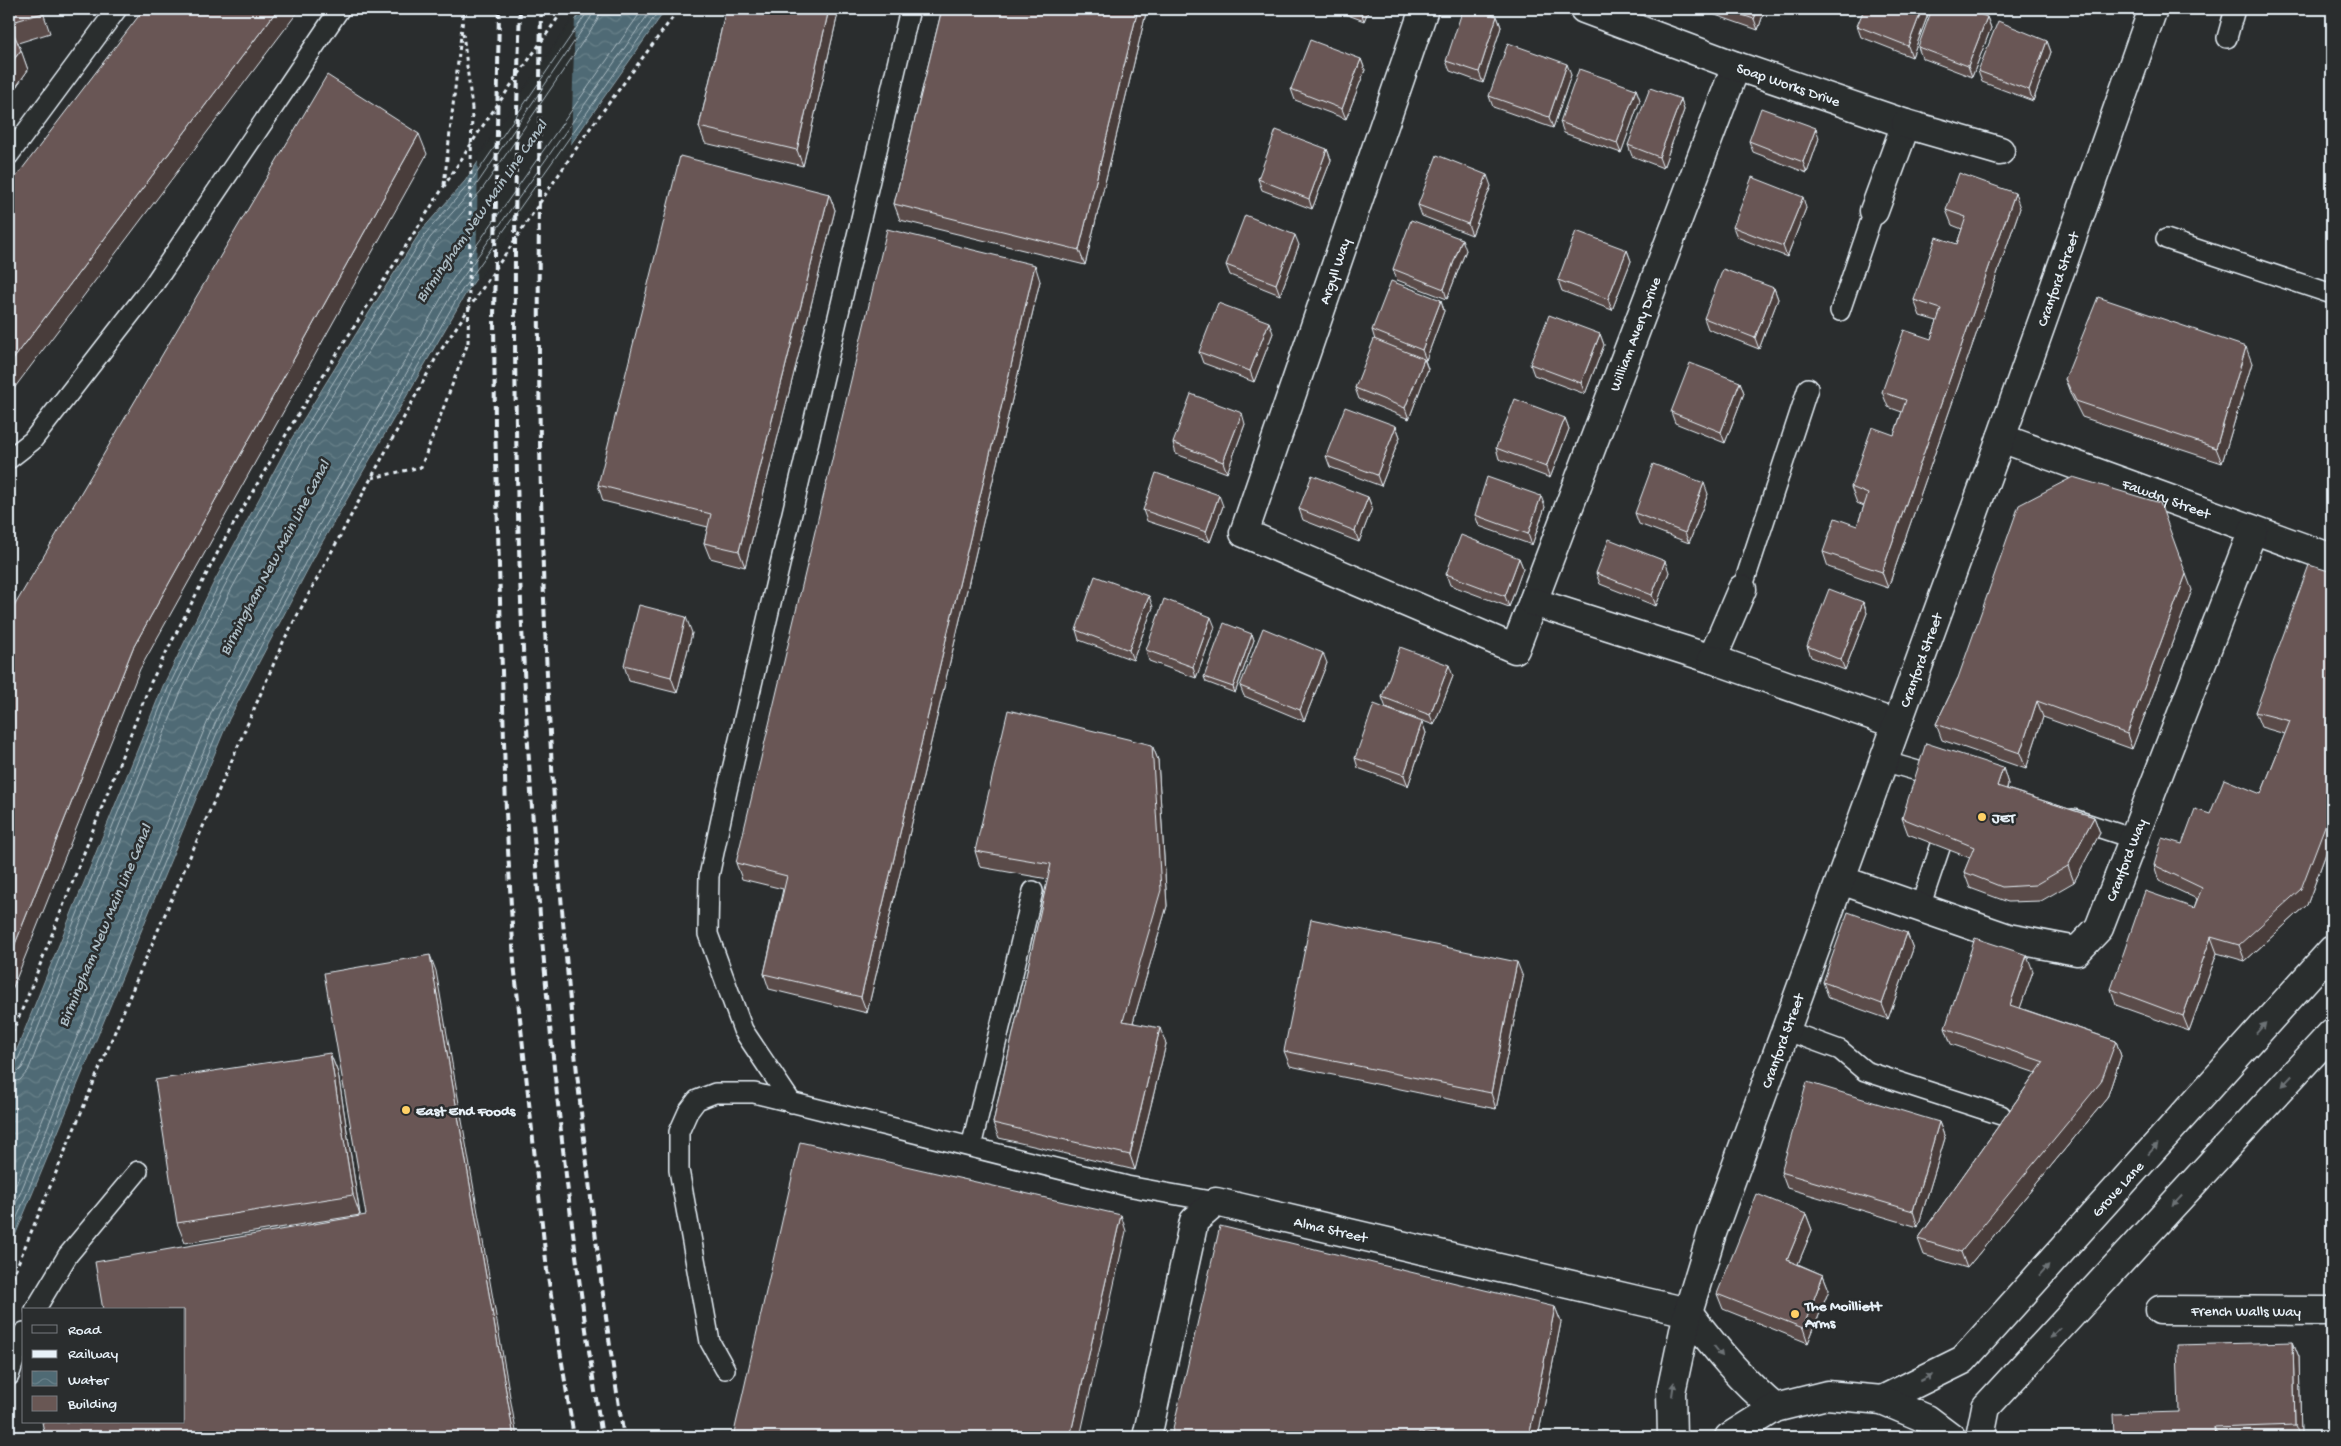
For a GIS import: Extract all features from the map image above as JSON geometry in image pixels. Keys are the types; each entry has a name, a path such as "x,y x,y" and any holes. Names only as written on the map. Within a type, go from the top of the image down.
{"street":[{"name":"Argyll Way","path":"1244,534 1424,9"},
{"name":"Soap Works Drive","path":"1584,9 1643,19 1736,66 1906,124 2000,152"},
{"name":"Cranford Street","path":"1672,1437 1672,1392 1688,1312 1712,1233 2001,438 2153,9"},
{"name":"William Avery Drive","path":"1244,534 1515,649 1736,66"},
{"path":"1874,211 1906,124"},
{"name":"Fawdry Street","path":"2001,438 2332,558"},
{"name":"Cranford Way","path":"1841,880 2008,938 2077,951 2099,928 2253,530"},
{"path":"1712,659 1742,588"},
{"path":"1533,602 1712,659 1896,724"},
{"name":"Grove Lane","path":"1882,1400 1963,1360 2332,950"},
{"path":"1980,1437 1986,1408 2332,1033"},
{"path":"1147,1437 1194,1221 1216,1202"},
{"name":"Alma Street","path":"1216,1202 1688,1312"},
{"name":"French Walls Way","path":"2160,1310 2332,1311"},
{"path":"1688,1312 1719,1353 1754,1390 1775,1408"},
{"path":"1729,1437 1775,1408 1827,1395 1882,1400 1927,1419 1951,1437"}],"lane":[{"path":"9,155 117,9"},
{"path":"792,1102 743,1030 725,984 708,934 709,876 727,791 910,9"},
{"path":"2227,38 2235,9"},
{"path":"9,459 32,441 154,284 339,10"},
{"path":"1840,310 1874,211"},
{"path":"2166,239 2332,294"},
{"path":"1742,588 1808,388"},
{"path":"1883,761 1962,784"},
{"path":"1920,907 1955,803"},
{"path":"2053,813 2134,839"},
{"path":"971,1147 1033,891"},
{"path":"1785,1030 1840,1050 1865,1071 2001,1115"},
{"path":"725,1369 710,1342 679,1170 679,1132 688,1112 697,1100 715,1093 754,1094 792,1102 1127,1186 1216,1202"},
{"path":"36,1308 68,1255 138,1171"},
{"path":"9,1376 22,1338"}],"path":[{"path":"444,187 464,9"},
{"path":"9,1040 155,673 222,544 297,416 444,187 564,9"},
{"path":"9,1285 139,974 284,640 437,356 588,131 679,9"},
{"path":"371,478 421,467 468,343 472,108 462,27"}],"water":[{"name":"Birmingham New Main Line Canal","path":"583,9 666,9 466,293 320,546 229,719 9,1250 9,1069 163,686 214,582 292,438 369,313 421,231 465,181"}],"pier":[{"path":"575,16 571,148 476,283 478,157"}],"building":[{"path":"9,9 42,9 43,13 9,23"},
{"path":"144,9 278,9 9,365 9,186"},
{"path":"726,9 829,9 797,150 699,127"},
{"path":"942,9 1138,9 1079,250 894,204"},
{"path":"1463,9 1475,9 1497,16 1479,72 1446,61"},
{"path":"1724,9 1758,9 1754,19"},
{"path":"1864,9 1922,9 1908,46 1857,26"},
{"path":"1932,9 1966,9 1987,17 1968,66 1918,47"},
{"path":"1998,21 2047,41 2029,90 1978,71"},
{"path":"9,23 21,50 9,66"},
{"path":"1310,40 1361,59 1342,109 1291,89"},
{"path":"1508,43 1567,64 1549,117 1489,96"},
{"path":"1579,69 1636,89 1617,143 1560,122"},
{"path":"327,75 419,134 133,648 9,959 9,617"},
{"path":"1650,88 1681,99 1659,157 1628,145"},
{"path":"1761,108 1816,128 1803,162 1749,141"},
{"path":"1276,130 1327,149 1309,199 1258,179"},
{"path":"1437,155 1487,175 1468,224 1418,205"},
{"path":"680,156 829,194 739,551 704,543 711,514 598,485"},
{"path":"1959,173 2015,193 1882,572 1823,552 1835,518 1857,526 1868,494 1851,487 1872,427 1894,435 1906,400 1882,392 1904,330 1931,339 1941,309 1914,300 1936,237 1957,244 1966,217 1946,210"},
{"path":"1752,177 1803,197 1783,246 1733,227"},
{"path":"1245,215 1295,235 1276,284 1226,265"},
{"path":"1411,220 1462,239 1444,289 1393,269"},
{"path":"887,229 1035,265 861,997 764,974 787,876 736,863"},
{"path":"1576,231 1627,250 1608,299 1558,280"},
{"path":"1723,269 1774,288 1755,338 1704,318"},
{"path":"1391,281 1441,300 1422,350 1372,330"},
{"path":"2098,297 2246,347 2216,448 2076,401 2065,379"},
{"path":"1218,303 1269,322 1250,371 1199,352"},
{"path":"1549,315 1600,334 1581,383 1530,364"},
{"path":"1374,339 1424,359 1405,408 1355,388"},
{"path":"1690,363 1740,382 1721,432 1671,412"},
{"path":"1191,394 1242,413 1223,462 1173,443"},
{"path":"1515,399 1565,418 1546,467 1496,448"},
{"path":"1345,407 1396,426 1377,475 1326,456"},
{"path":"1653,464 1704,483 1685,533 1635,513"},
{"path":"1156,473 1219,495 1206,532 1143,510"},
{"path":"1312,475 1368,497 1355,531 1299,509"},
{"path":"1487,477 1541,496 1528,534 1475,515"},
{"path":"2073,477 2160,503 2186,574 2127,734 2037,701 2020,753 1936,724 1958,678 2019,505"},
{"path":"1461,535 1519,558 1505,596 1446,574"},
{"path":"1609,539 1665,561 1652,595 1596,573"},
{"path":"2309,565 2332,572 2332,820 2328,818 2301,889 2239,945 2211,937 2183,1016 2111,989 2145,891 2194,908 2202,888 2154,865 2162,838 2182,844 2195,809 2210,814 2224,779 2261,794 2290,721 2255,712"},
{"path":"1095,576 1149,596 1129,650 1076,630"},
{"path":"1829,589 1863,602 1841,660 1807,646"},
{"path":"1164,599 1211,617 1193,667 1146,650"},
{"path":"639,605 686,617 671,677 624,665"},
{"path":"1224,623 1252,634 1233,687 1204,677"},
{"path":"1263,628 1323,653 1300,710 1240,686"},
{"path":"1400,647 1449,665 1430,715 1382,697"},
{"path":"1374,704 1422,722 1404,775 1355,758"},
{"path":"1008,710 1152,745 1161,890 1123,1021 1160,1028 1130,1155 993,1123 1051,864 975,851"},
{"name":"JET","path":"1926,743 2003,768 1997,786 2094,817 2068,866 2035,885 2002,887 1964,872 1974,847 1902,818"},
{"path":"1848,912 1907,933 1882,1004 1823,982"},
{"path":"1311,919 1517,962 1491,1093 1284,1051"},
{"path":"1975,938 2027,955 2010,1005 2116,1041 2101,1082 1961,1252 1918,1239 2044,1062 1945,1028"},
{"name":"East End Foods","path":"430,955 514,1437 45,1437 42,1424 185,1424 185,1308 103,1308 95,1262 366,1215 324,973"},
{"path":"330,1053 353,1195 177,1223 155,1080"},
{"path":"1807,1082 1939,1122 1913,1211 1781,1172"},
{"path":"800,1142 1121,1215 1070,1437 733,1437"},
{"path":"1757,1194 1806,1214 1787,1260 1823,1275 1803,1328 1717,1294"},
{"path":"1220,1226 1555,1307 1529,1437 1458,1437 1419,1432 1418,1437 1171,1437"},
{"path":"2293,1342 2295,1425 2214,1428 2215,1437 2114,1437 2113,1414 2179,1412 2177,1345"}],"railway":[{"path":"499,9 494,318 495,425 506,811 514,963 547,1270 574,1437"},
{"path":"520,9 515,367 519,546 527,725 539,904 556,1082 577,1260 602,1437"},
{"path":"541,9 539,378 542,525 550,732 564,932 583,1130 607,1322 624,1437"}],"place":[{"name":"JET","path":"1982,817"},
{"name":"East End Foods","path":"406,1110"},
{"name":"The Moilliett Arms","path":"1795,1314"}]}
